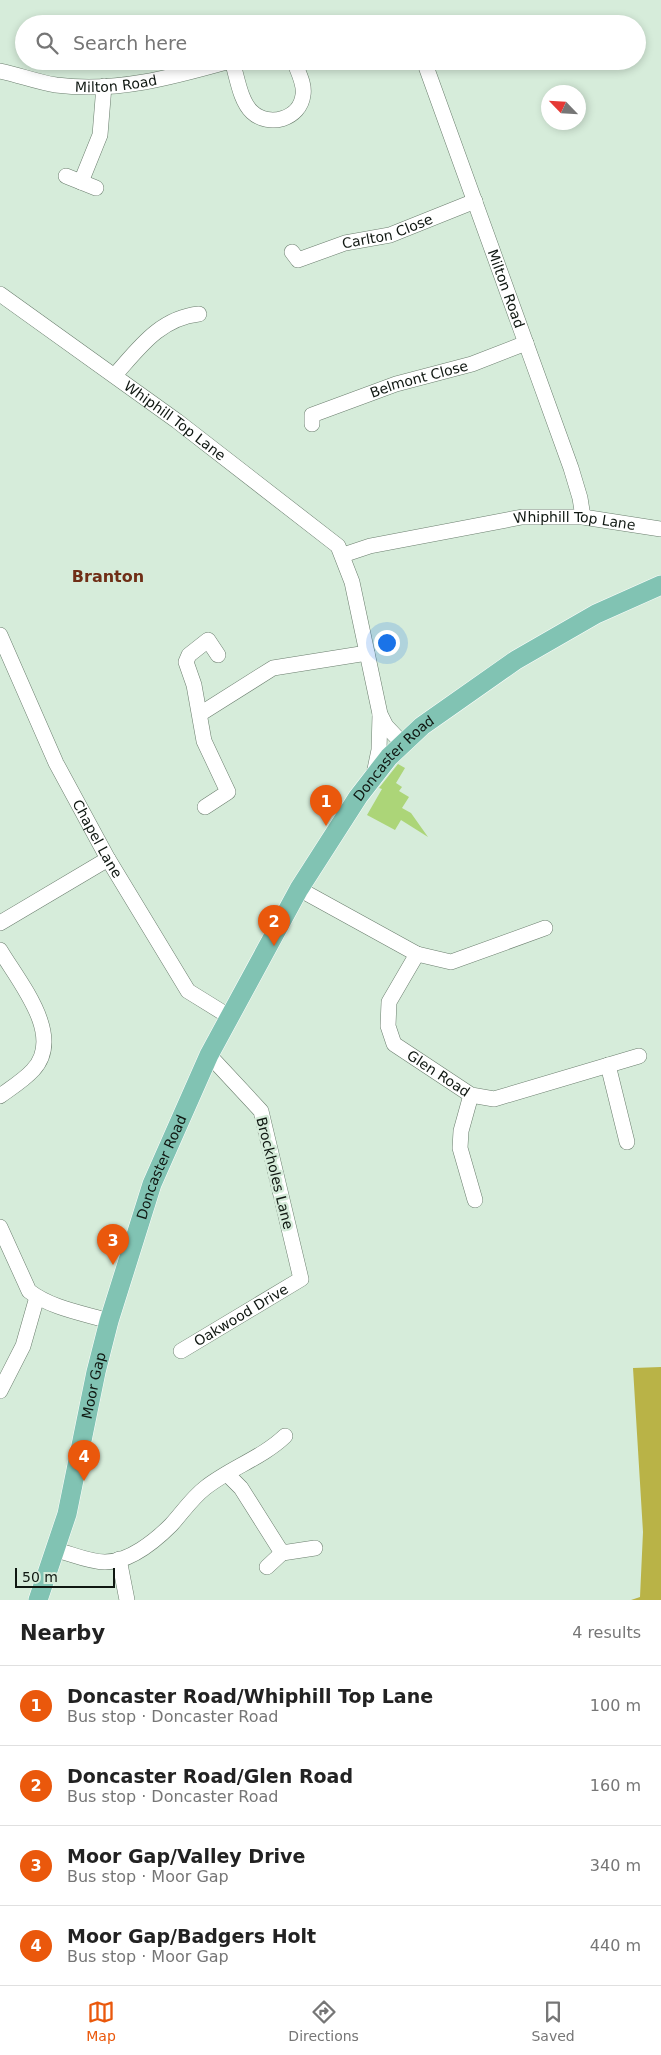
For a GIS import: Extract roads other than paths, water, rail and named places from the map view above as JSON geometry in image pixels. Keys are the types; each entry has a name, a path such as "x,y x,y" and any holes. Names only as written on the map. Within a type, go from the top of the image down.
{"main road":[{"name":"Doncaster Road","path":"128,1258 152,1184 209,1055 299,890 358,797 374,776 403,744 450,705 516,660 596,614 661,584"},
{"name":"Moor Gap","path":"38,1600 67,1514 96,1372 128,1258"}],"street":[{"name":"Milton Road","path":"0,71 57,85 104,86 160,81 199,70"},
{"name":"Milton Road","path":"234,70 250,111 259,117 281,120 292,114 303,97 303,87 297,70"},
{"name":"Milton Road","path":"427,70 571,468 580,498 583,517"},
{"path":"81,182 100,135 104,86"},
{"path":"66,176 96,188"},
{"name":"Carlton Close","path":"296,261 344,243 390,234 475,201"},
{"name":"Whiphill Top Lane","path":"0,294 115,375 331,539 343,555 358,605 380,715 386,726 403,744"},
{"path":"115,375 160,328 190,311"},
{"name":"Belmont Close","path":"311,416 396,384 472,364 526,343"},
{"name":"Whiphill Top Lane","path":"343,555 370,546 522,517 583,517 661,529"},
{"path":"205,807 231,796 208,752 194,685 186,662 204,634 218,655"},
{"name":"Chapel Lane","path":"0,635 56,763 108,859 188,991 230,1017"},
{"path":"200,714 273,668 367,653"},
{"path":"374,776 380,750 380,715"},
{"path":"0,923 108,859"},
{"path":"299,890 417,954 451,962 545,928"},
{"path":"0,950 42,1021 46,1046 34,1069 0,1096"},
{"name":"Glen Road","path":"417,954 389,1002 388,1026 394,1044 471,1095 494,1099 639,1056"},
{"name":"Brockholes Lane","path":"209,1055 261,1111 301,1279"},
{"path":"608,1066 628,1142"},
{"path":"471,1095 461,1131 460,1148 475,1200"},
{"path":"0,1226 23,1281 29,1291 37,1298 109,1321"},
{"name":"Oakwood Drive","path":"182,1351 301,1279"},
{"path":"0,1391 23,1346 37,1298"},
{"path":"56,1550 91,1560 106,1562 119,1559 152,1542 171,1526 204,1489 273,1448 285,1436"},
{"path":"227,1474 241,1488 282,1553"},
{"path":"267,1567 282,1553 315,1548"},
{"path":"119,1559 127,1600"}],"place":[{"name":"Doncaster Road/Whiphill Top Lane","path":"326,826"},
{"name":"Doncaster Road/Glen Road","path":"274,946"},
{"name":"Moor Gap/Valley Drive","path":"113,1265"},
{"name":"Moor Gap/Badgers Holt","path":"84,1481"}],"district":[{"name":"Branton","path":"108,576"}]}
